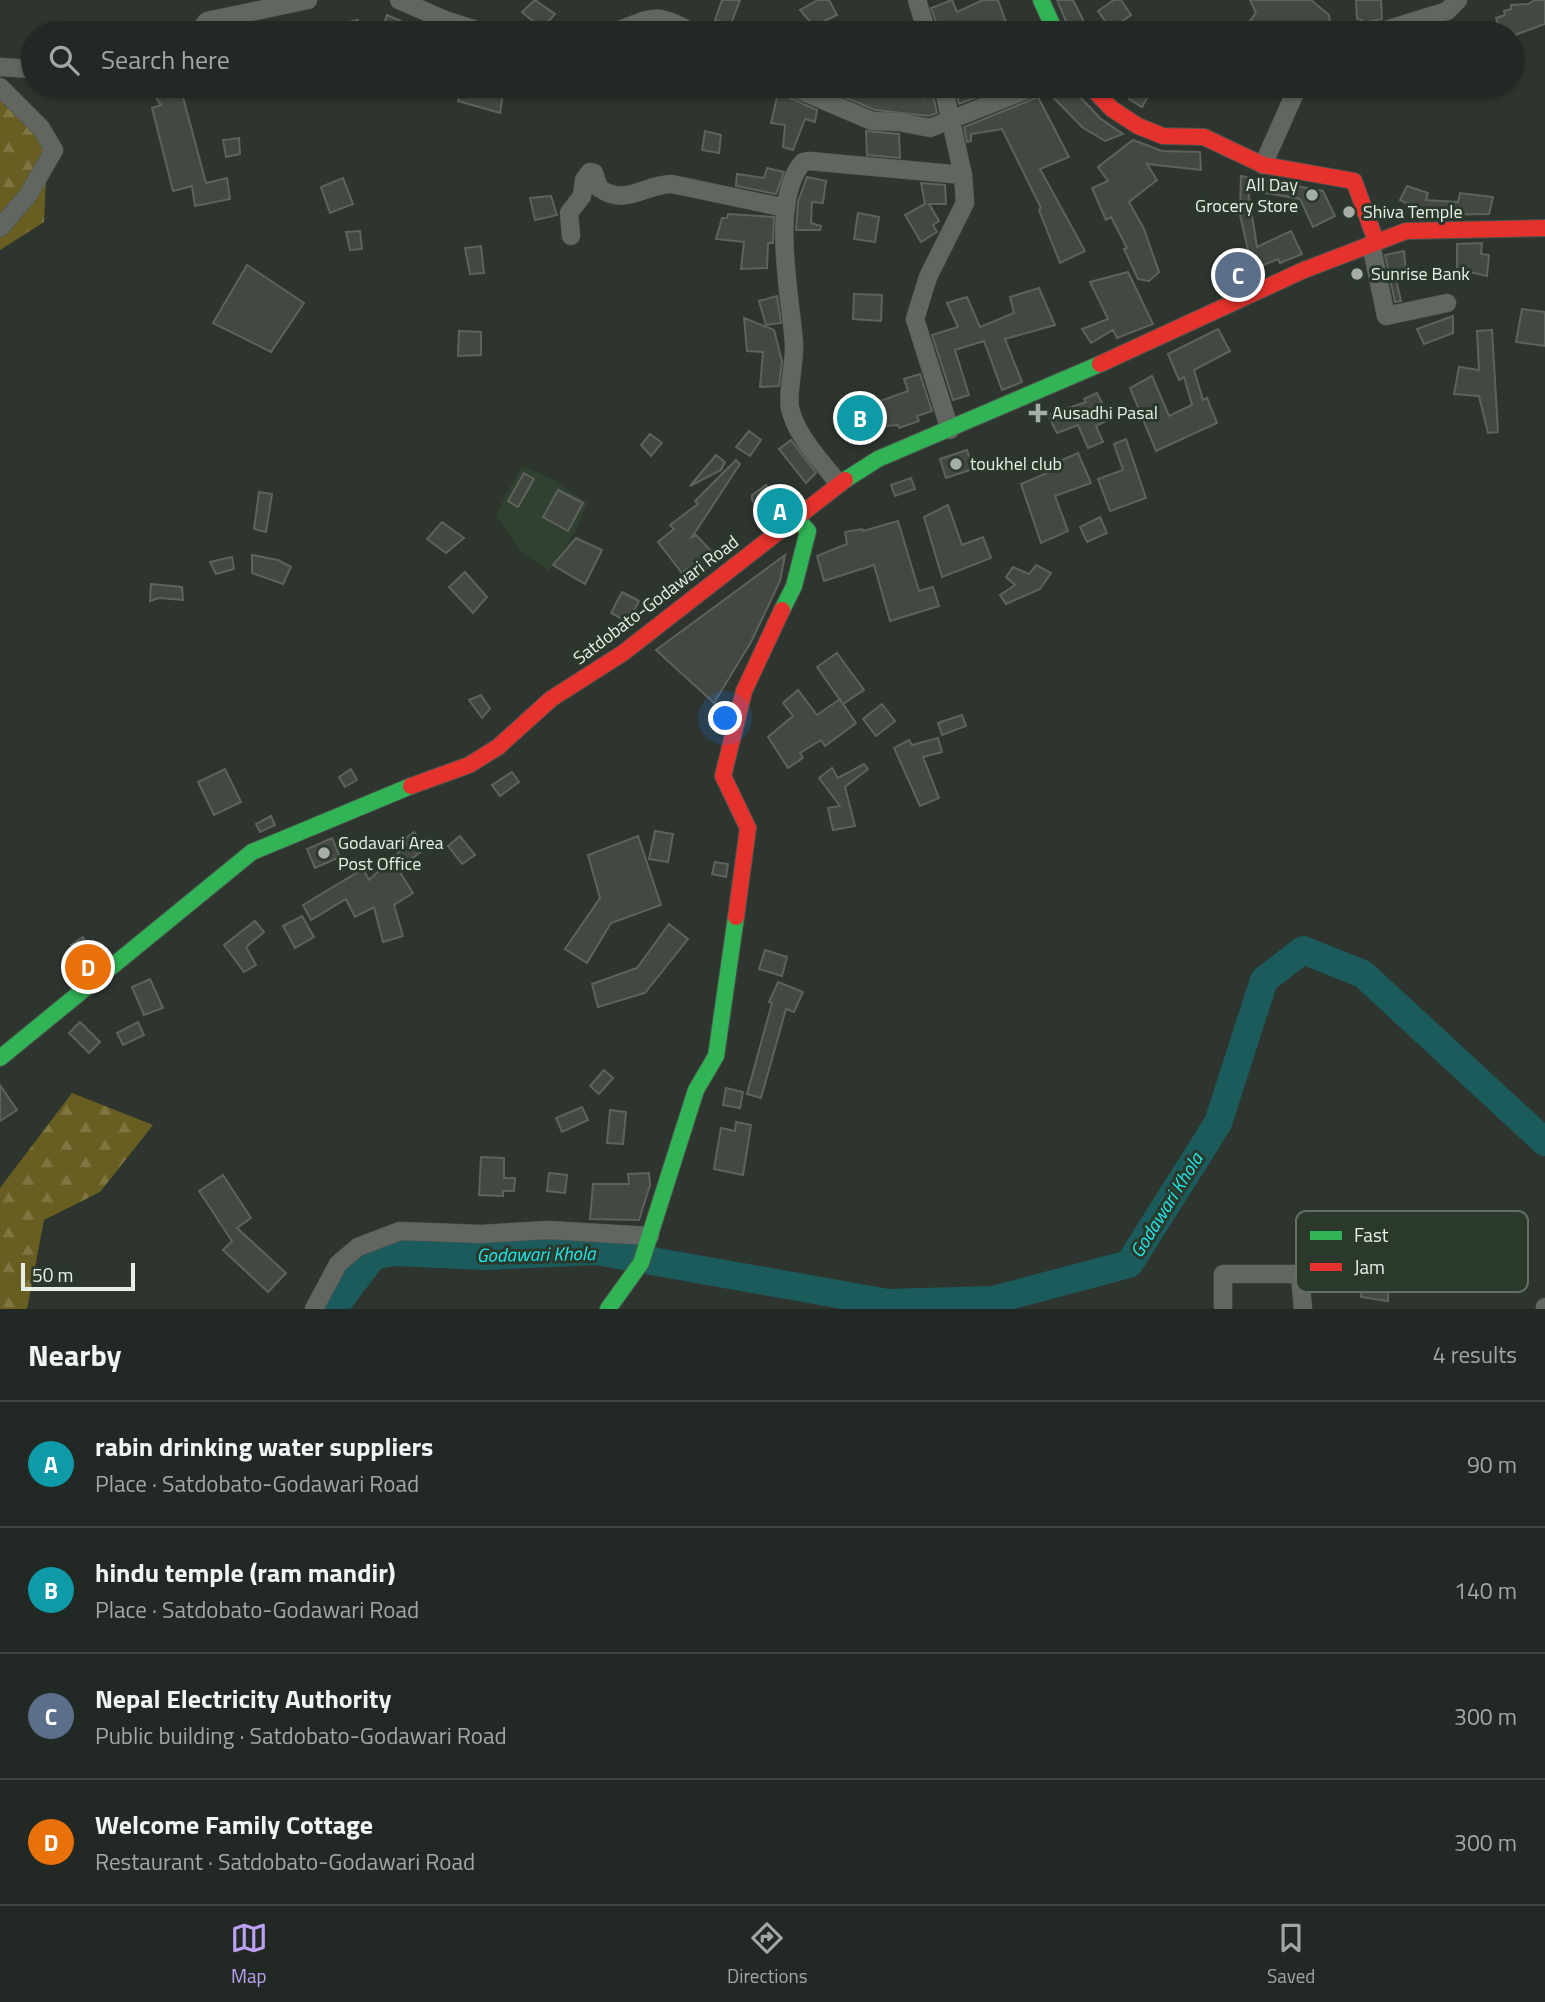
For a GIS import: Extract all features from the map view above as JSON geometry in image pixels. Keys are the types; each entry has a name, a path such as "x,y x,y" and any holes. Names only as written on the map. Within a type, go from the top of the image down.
{"street":[{"path":"207,21 308,0"},
{"path":"399,0 448,21"},
{"path":"917,0 923,21"},
{"path":"1041,0 1051,21"},
{"path":"1414,21 1447,10 1458,0"},
{"path":"640,21 647,18 673,21"},
{"path":"0,67 21,68"},
{"path":"0,87 41,128 54,150 28,195 0,228"},
{"path":"818,98 872,121 930,128 1004,98"},
{"path":"946,98 963,175 965,204 928,277 915,318 950,430"},
{"path":"1101,98 1112,109 1138,126 1163,136 1205,137 1263,165 1354,181 1373,243 1386,316 1447,303"},
{"path":"1263,165 1293,98"},
{"path":"839,484 800,432 790,407 794,344 785,282 786,208 796,169 803,162 963,175"},
{"path":"571,236 569,213 582,196 584,180 590,172 594,173 599,188 617,197 626,197 660,184 671,184 786,208"},
{"name":"Satdobato-Godawari Road","path":"0,1057 252,852 368,801 479,759 498,747 551,699 623,653 839,484 878,459 1122,355 1304,270 1373,243 1416,231 1545,228"},
{"path":"608,1309 641,1263 696,1090 716,1056 748,828 723,776 744,691 794,586 808,531 796,518"},
{"path":"314,1309 338,1264 358,1247 400,1231 481,1234 548,1230 650,1236"},
{"path":"1223,1309 1223,1274 1296,1274"}],"shaded area":[{"path":"521,466 550,478 587,503 576,531 549,571 522,553 496,515"}],"green space":[{"path":"0,99 48,126 44,222 0,250"},
{"path":"72,1093 153,1125 100,1192 44,1220 27,1309 0,1309 0,1188"}],"building":[{"path":"535,0 555,14 549,21 533,21 522,12"},
{"path":"722,0 740,0 732,21 715,20"},
{"path":"818,0 829,0 837,15 824,21 810,21 800,10"},
{"path":"952,0 957,12 983,0 998,0 1006,21 936,21 931,8"},
{"path":"1057,0 1073,0 1084,21 1066,21"},
{"path":"1114,0 1121,0 1131,15 1122,21 1105,21 1098,11"},
{"path":"1250,0 1311,0 1329,15 1330,21 1250,21 1256,13"},
{"path":"1356,0 1381,0 1382,19 1357,19"},
{"path":"1535,0 1545,0 1545,24 1524,32 1524,21 1497,21 1496,18 1505,15 1504,11 1511,9 1511,5 1528,4"},
{"path":"387,15 401,21 385,21"},
{"path":"156,98 183,98 206,183 227,178 230,199 195,206 192,186 173,191 152,108 161,105"},
{"path":"459,98 502,98 500,113 458,101"},
{"path":"777,98 790,98 817,110 815,122 805,119 793,150 783,147 785,125 771,123"},
{"path":"846,98 934,98 937,113 929,116 875,110"},
{"path":"958,98 975,98 959,104"},
{"path":"1039,98 1069,157 1040,169 1085,251 1060,263 1039,210 1041,208 1002,129 971,134 971,141 967,142 964,127"},
{"path":"1054,98 1081,98 1101,119 1123,134 1105,141 1082,127"},
{"path":"1130,98 1147,98 1142,107"},
{"path":"705,131 721,135 719,153 702,150"},
{"path":"866,131 899,134 900,158 867,155"},
{"path":"239,138 240,154 226,157 223,140"},
{"path":"1133,140 1162,151 1200,152 1201,170 1147,164 1157,180 1129,202 1144,229 1159,272 1149,281 1138,279 1124,249 1127,248 1111,217 1106,220 1092,188 1108,181 1098,167"},
{"path":"767,168 784,172 776,194 736,186 737,174 764,178"},
{"path":"1241,176 1323,191 1335,216 1313,227 1300,199 1248,190 1257,247 1291,231 1302,254 1280,263 1278,259 1235,277 1228,257 1248,250 1240,215"},
{"path":"807,177 826,181 823,203 812,202 811,223 821,226 820,230 796,230 798,202"},
{"path":"343,178 353,204 330,213 321,187"},
{"path":"921,183 945,185 946,204 929,204 939,221 933,225 937,232 921,242 905,215 925,204"},
{"path":"1407,186 1428,193 1426,200 1458,202 1460,193 1493,197 1489,214 1429,215 1400,200"},
{"path":"551,196 557,215 535,220 530,198"},
{"path":"858,213 879,217 875,242 854,239"},
{"path":"728,214 774,217 773,243 768,243 767,268 741,269 744,242 716,239 722,218 727,218"},
{"path":"360,231 362,249 350,250 346,232"},
{"path":"1482,243 1481,254 1489,255 1487,276 1457,269 1457,244"},
{"path":"481,246 484,273 470,274 465,248"},
{"path":"1404,251 1406,272 1395,275 1401,301 1395,302 1385,255"},
{"path":"247,265 304,303 271,352 213,323"},
{"path":"1128,272 1153,324 1117,338 1113,330 1091,343 1082,329 1108,319 1090,282"},
{"path":"1039,288 1055,325 1005,339 1022,382 1002,390 984,341 955,350 969,395 953,400 932,335 958,327 947,303 967,297 980,327 1014,313 1010,297"},
{"path":"854,294 882,295 881,321 853,319"},
{"path":"777,296 781,323 766,325 759,301"},
{"path":"1522,309 1545,312 1545,346 1516,342"},
{"path":"1453,316 1453,333 1424,344 1417,329"},
{"path":"744,318 774,330 782,361 779,386 760,387 763,352 747,351"},
{"path":"1218,329 1230,351 1194,370 1203,400 1207,398 1217,423 1156,451 1130,388 1152,376 1169,416 1192,405 1184,377 1179,380 1168,354"},
{"path":"1492,330 1498,432 1488,433 1479,396 1454,394 1459,367 1479,370 1477,331"},
{"path":"459,331 481,332 481,355 458,356"},
{"path":"920,374 932,411 917,416 919,421 899,428 898,425 871,427 873,434 859,439 848,409 863,404 864,407 908,391 904,379"},
{"path":"1097,393 1110,419 1096,426 1103,442 1088,448 1078,425 1057,433 1048,415 1086,402 1084,399"},
{"path":"749,431 761,440 750,456 736,447"},
{"path":"650,434 662,443 651,456 641,445"},
{"path":"1126,439 1146,498 1110,511 1098,479 1123,470 1114,444"},
{"path":"791,440 816,473 806,483 779,449"},
{"name":"toukhel club","path":"967,450 973,469 946,478 940,459"},
{"path":"1078,453 1091,483 1055,496 1068,531 1041,543 1021,484 1056,469 1053,464"},
{"path":"716,455 725,462 721,470 690,486"},
{"path":"736,460 740,464 692,537 696,535 712,552 716,561 694,579 687,569 682,573 658,542 674,529 670,525 698,504 695,501"},
{"path":"524,473 534,479 518,507 508,501"},
{"path":"911,478 915,489 895,496 891,485"},
{"path":"766,485 779,503 792,490 799,496 768,521 752,500 752,495"},
{"path":"558,490 583,503 568,531 543,517"},
{"path":"259,492 272,494 266,532 254,529"},
{"path":"948,505 962,545 983,537 991,558 942,577 924,517"},
{"path":"1100,517 1107,533 1087,542 1080,527"},
{"path":"898,521 919,591 933,587 939,606 890,621 874,565 824,581 817,556 847,544 845,532 863,531"},
{"path":"442,522 464,538 446,553 427,539"},
{"path":"576,538 602,550 585,584 553,565"},
{"path":"252,555 278,560 291,567 283,584 252,573"},
{"path":"785,555 780,581 751,642 714,703 656,650"},
{"path":"232,557 234,569 216,574 210,562"},
{"path":"1036,565 1051,573 1040,589 1006,604 1000,595 1015,585 1006,577 1013,567 1029,574"},
{"path":"465,572 487,597 473,613 449,587"},
{"path":"151,584 182,587 183,600 159,598 150,601"},
{"path":"622,592 639,601 628,622 611,613"},
{"path":"837,653 864,690 843,704 856,723 825,746 821,740 800,753 803,758 788,768 768,737 793,716 783,703 798,690 817,715 839,699 817,667"},
{"path":"481,695 490,709 482,718 469,700"},
{"path":"882,704 895,721 876,736 863,719"},
{"path":"962,715 966,726 942,735 938,723"},
{"path":"938,738 942,752 923,757 939,798 920,806 894,748 909,740 912,745"},
{"path":"864,764 868,769 845,787 855,826 833,830 828,808 840,806 819,778 832,768 838,778"},
{"path":"225,769 241,802 214,815 198,782"},
{"path":"351,769 357,780 345,787 339,777"},
{"path":"512,772 519,782 500,796 492,785"},
{"path":"271,816 275,825 260,832 256,824"},
{"path":"655,831 673,834 668,862 649,859"},
{"path":"414,832 426,848 398,869 413,893 394,905 403,936 383,942 374,907 355,917 346,899 311,920 303,905 363,869 369,880 407,845 404,839"},
{"path":"460,836 475,855 462,864 448,846"},
{"path":"638,836 661,905 611,923 587,963 565,949 600,898 588,855"},
{"name":"Godavari Area Post Office","path":"332,838 340,857 315,868 307,849"},
{"path":"715,862 728,864 726,877 712,874"},
{"path":"302,916 314,937 295,948 283,926"},
{"path":"255,921 264,932 246,947 256,965 244,972 224,945"},
{"path":"669,924 688,939 645,993 598,1007 592,984 637,968"},
{"path":"83,937 93,954 82,962 71,945"},
{"path":"765,950 787,957 782,976 759,969"},
{"path":"150,979 163,1008 144,1015 132,987"},
{"path":"778,982 803,992 794,1012 786,1009 761,1098 747,1094 772,1003 769,1002"},
{"path":"80,1022 100,1042 89,1053 69,1033"},
{"path":"138,1022 144,1035 123,1045 117,1033"},
{"path":"604,1070 613,1078 599,1094 590,1086"},
{"path":"0,1085 17,1110 0,1121"},
{"path":"726,1088 743,1092 740,1108 723,1105"},
{"path":"582,1107 588,1120 562,1132 556,1118"},
{"path":"610,1110 626,1112 623,1144 607,1143"},
{"path":"736,1122 751,1125 743,1175 714,1169 721,1128 735,1131"},
{"path":"481,1157 504,1158 504,1178 515,1178 514,1191 503,1191 503,1196 479,1195"},
{"path":"549,1173 567,1175 565,1193 547,1191"},
{"path":"649,1173 650,1185 639,1220 590,1219 593,1184 629,1184 628,1174"},
{"path":"223,1175 251,1218 237,1228 286,1273 268,1292 223,1250 232,1241 199,1191"},
{"path":"1362,1292 1388,1292 1388,1301 1361,1297"}],"waterway":[{"name":"Godawari Khola","path":"333,1309 373,1256 394,1252 486,1256 596,1251 888,1303 993,1300 1129,1264 1218,1123 1264,980 1303,950 1363,974 1545,1142"}],"traffic: fast":[{"path":"1041,0 1051,21"},
{"path":"845,480 878,459 1100,364"},
{"path":"782,610 794,586 808,531 796,518"},
{"path":"0,1058 252,852 411,786"},
{"path":"608,1309 641,1263 696,1090 716,1056 736,917"}],"traffic: jam":[{"path":"1101,98 1112,109 1138,126 1163,136 1204,137 1263,165 1354,181 1376,241"},
{"path":"1100,364 1304,270 1406,231 1545,228"},
{"path":"411,786 469,765 498,747 551,699 623,653 845,480"},
{"path":"736,917 748,828 723,776 744,691 782,610"}],"place":[{"name":"All Day Grocery Store","path":"1312,195"},
{"name":"Shiva Temple","path":"1349,212"},
{"name":"Sunrise Bank","path":"1357,274"},
{"name":"Nepal Electricity Authority","path":"1238,275"},
{"name":"Ausadhi Pasal","path":"1038,413"},
{"name":"hindu temple (ram mandir)","path":"860,418"},
{"name":"toukhel club","path":"956,464"},
{"name":"rabin drinking water suppliers","path":"780,511"},
{"name":"Godavari Area Post Office","path":"324,853"},
{"name":"Welcome Family Cottage","path":"88,967"}]}
